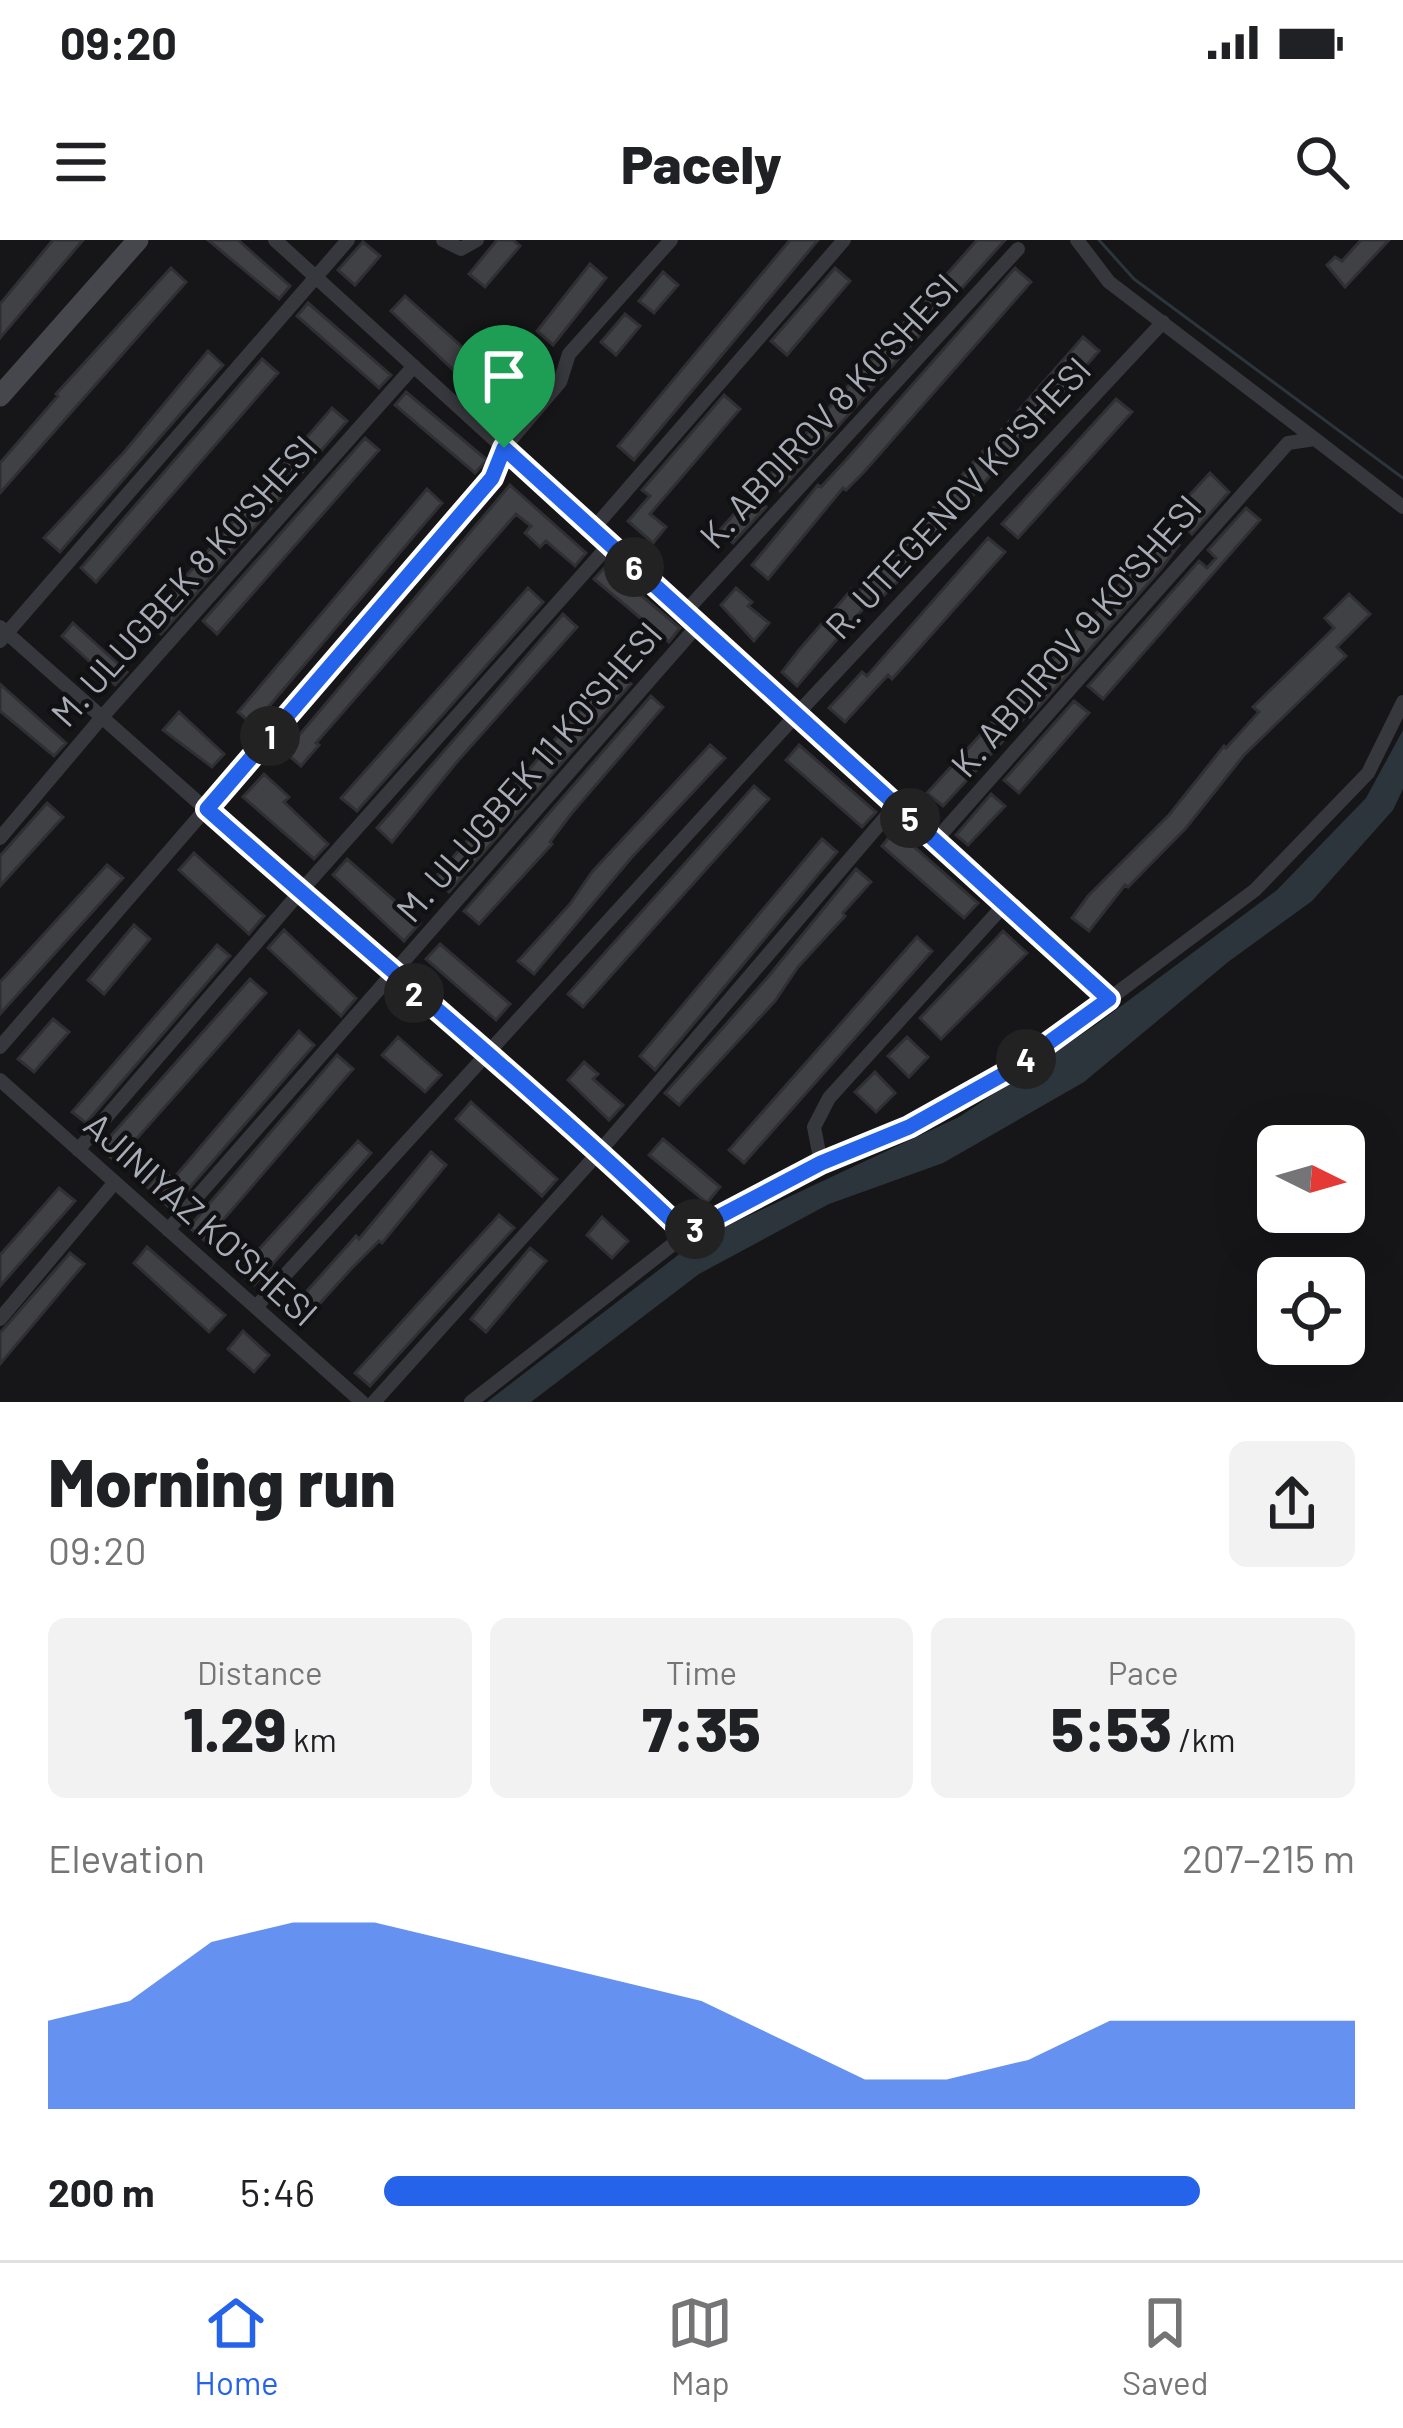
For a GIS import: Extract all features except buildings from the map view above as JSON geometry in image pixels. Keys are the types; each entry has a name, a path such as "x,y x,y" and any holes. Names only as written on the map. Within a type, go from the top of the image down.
{"street":[{"path":"0,396 138,240"},
{"path":"275,240 1109,999"},
{"path":"349,240 2,634 103,716 392,974 600,1151 686,1234"},
{"path":"442,240 460,249 476,240"},
{"path":"0,1046 492,478 504,448 560,382 569,354 671,240"},
{"path":"593,530 844,240"},
{"path":"1077,240 1109,282 1403,507"},
{"name":"K. ABDIROV 8 KO'SHESI","path":"685,612 1018,249"},
{"name":"R. UTEGENOV KO'SHESI","path":"256,1307 796,714 1162,322"},
{"name":"M. ULUGBEK 8 KO'SHESI","path":"0,838 414,366"},
{"name":"K. ABDIROV 9 KO'SHESI","path":"935,842 1288,443 1315,439"},
{"path":"78,1150 609,545"},
{"name":"M. ULUGBEK 11 KO'SHESI","path":"168,1230 698,626"},
{"path":"471,1402 686,1234 821,1163 909,1127 1011,1070 1255,890 1368,773 1403,703"},
{"path":"374,1402 600,1151 896,806"},
{"path":"821,1163 814,1126 829,1098 1005,904"},
{"name":"AJINIYAZ KO'SHESI","path":"2,1087 362,1402"},
{"path":"0,1319 115,1183"}],"shaded area":[{"path":"1403,730 1403,789 1393,810 1312,901 1228,962 1084,1082 943,1163 829,1204 699,1274 531,1402 487,1402 699,1239 959,1117 1097,1024 1277,890 1366,798"}],"waterway":[{"path":"1099,240 1134,279 1403,478"}],"route":[{"path":"504,448 1109,999 1011,1070 909,1127 821,1163 686,1234 600,1151 207,809 492,478 504,448"}]}
